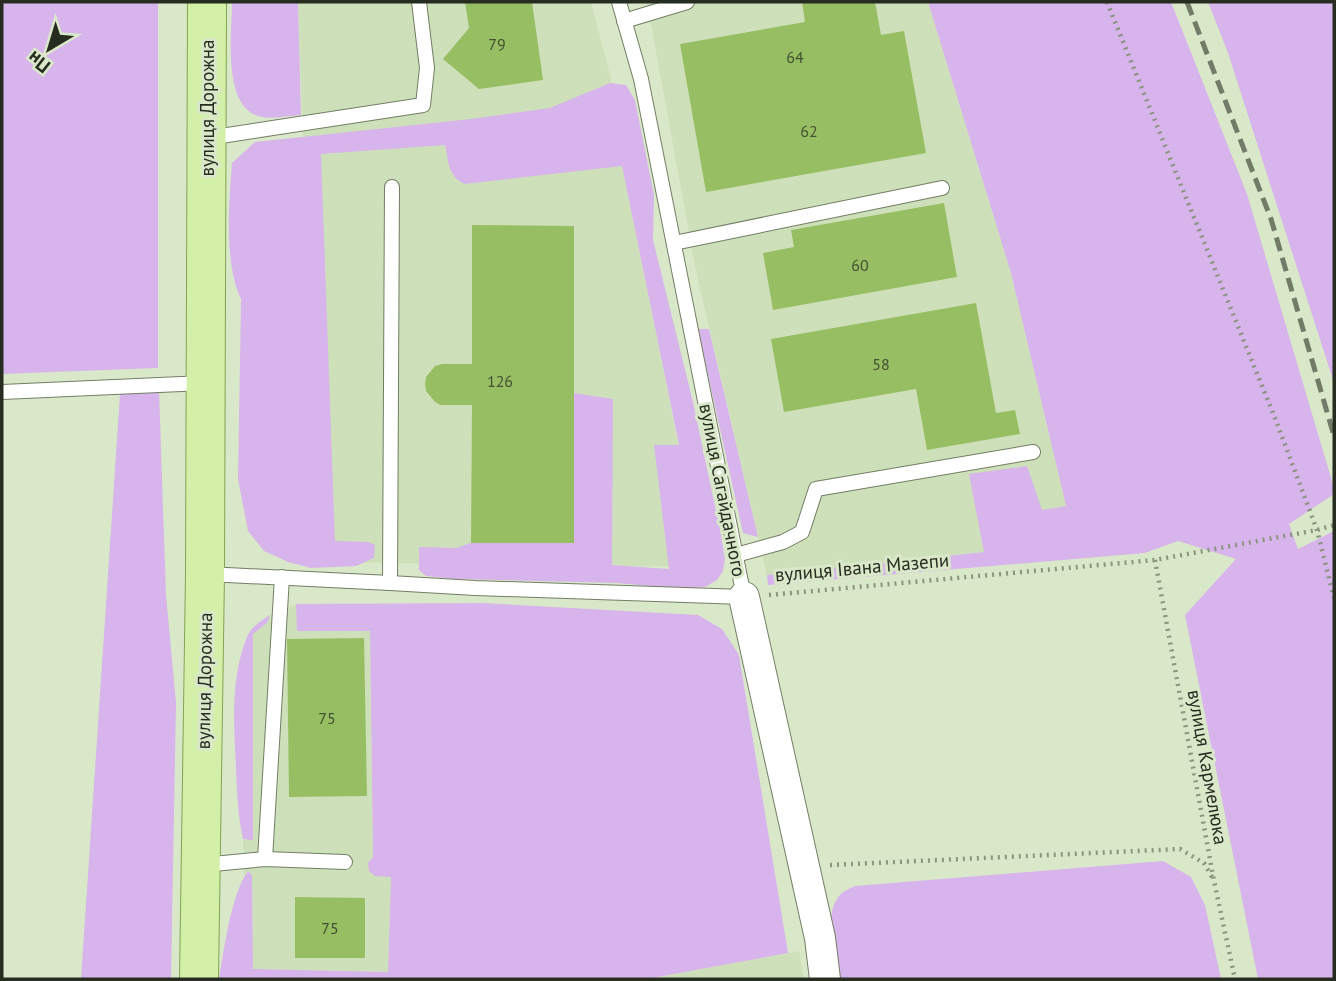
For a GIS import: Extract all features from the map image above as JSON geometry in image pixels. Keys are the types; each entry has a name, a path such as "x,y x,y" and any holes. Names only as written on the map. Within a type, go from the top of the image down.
{"main road":[{"name":"вулиця Дорожна","path":"199,979 205,574 207,2"}],"street":[{"name":"вулиця Сагайдачного","path":"744,597 820,938 825,979"}],"lane":[{"path":"207,138 424,105 427,68 419,2"},
{"name":"вулиця Сагайдачного","path":"619,2 641,79 744,597"},
{"path":"624,22 687,2"},
{"path":"390,583 392,187"},
{"path":"674,243 942,188"},
{"path":"2,392 205,382"},
{"path":"736,555 783,542 802,532 816,489 1033,452"},
{"path":"205,574 475,588 744,597"},
{"path":"265,859 282,577"},
{"path":"201,865 265,859 345,862"}],"path":[{"path":"1107,2 1275,418 1317,530 1334,597"},
{"name":"вулиця Івана Мазепи","path":"744,597 1155,560 1334,525"},
{"name":"вулиця Кармелюка","path":"1155,560 1214,881 1235,979"},
{"path":"804,866 1180,849 1203,863 1214,881"}],"shaded area":[{"path":"2,2 158,2 158,368 2,374"},
{"path":"232,2 298,2 301,115 273,118 258,116 247,109 239,98 232,66"},
{"path":"298,2 591,2 611,79 609,100 703,567 318,562"},
{"path":"647,2 928,2 1011,273 1066,506 984,552 767,575 696,271"},
{"path":"928,2 1171,2 1247,194 1334,488 1334,494 1289,524 1298,549 1334,531 1334,979 1258,979 1185,615 1236,559 1178,541 1145,553 768,585 767,575 984,552 969,474 1027,466 1042,510 1066,506 1011,273"},
{"path":"1208,2 1334,2 1334,383 1228,53"},
{"path":"610,83 626,85 635,100 654,195 653,240 693,402 725,559 723,571 717,580 705,587 682,589 617,583 455,579 426,576 419,570 419,547 456,548 471,543 573,543 574,393 613,399 612,565 669,569 654,445 679,445 622,166 465,184 452,173 445,145 321,154 335,541 368,542 375,545 374,558 356,566 311,568 288,562 264,551 248,531 238,479 241,299 230,251 232,163 255,142 550,108"},
{"path":"698,329 709,329 758,537 743,533"},
{"path":"159,390 166,595 176,703 171,979 81,979 120,394"},
{"path":"483,603 698,615 722,629 739,655 788,953 647,979 219,979 233,908 248,871 252,875 253,969 388,972 391,877 375,876 369,871 368,863 373,857 370,631 297,631 296,604"},
{"path":"296,604 297,631 370,631 373,857 368,864 391,876 388,972 253,969 252,875 248,871 244,875 243,839 253,839 253,634 267,623 270,615"},
{"path":"270,615 267,623 253,634 253,840 243,839 239,813 234,702 238,669 247,637 254,627"},
{"path":"1163,861 1191,877 1205,905 1221,979 837,979 830,924 832,913 840,895 855,886"},
{"path":"799,951 804,979 647,979 788,953"}],"building":[{"path":"465,2 532,2 543,80 479,89 443,59 469,28"},
{"path":"802,2 875,2 881,35 904,31 926,153 706,192 680,44 805,22"},
{"path":"944,203 957,277 773,310 763,253 794,247 791,230"},
{"path":"472,225 574,226 574,543 471,543 472,405 441,405 426,391 425,384 426,377 435,366 472,364"},
{"path":"976,303 996,413 1015,410 1020,434 927,450 916,389 784,412 771,339"},
{"path":"364,638 367,796 289,797 287,639"},
{"path":"295,897 365,898 365,958 295,958"}],"railway":[{"path":"1187,2 1271,219 1334,436"}]}
